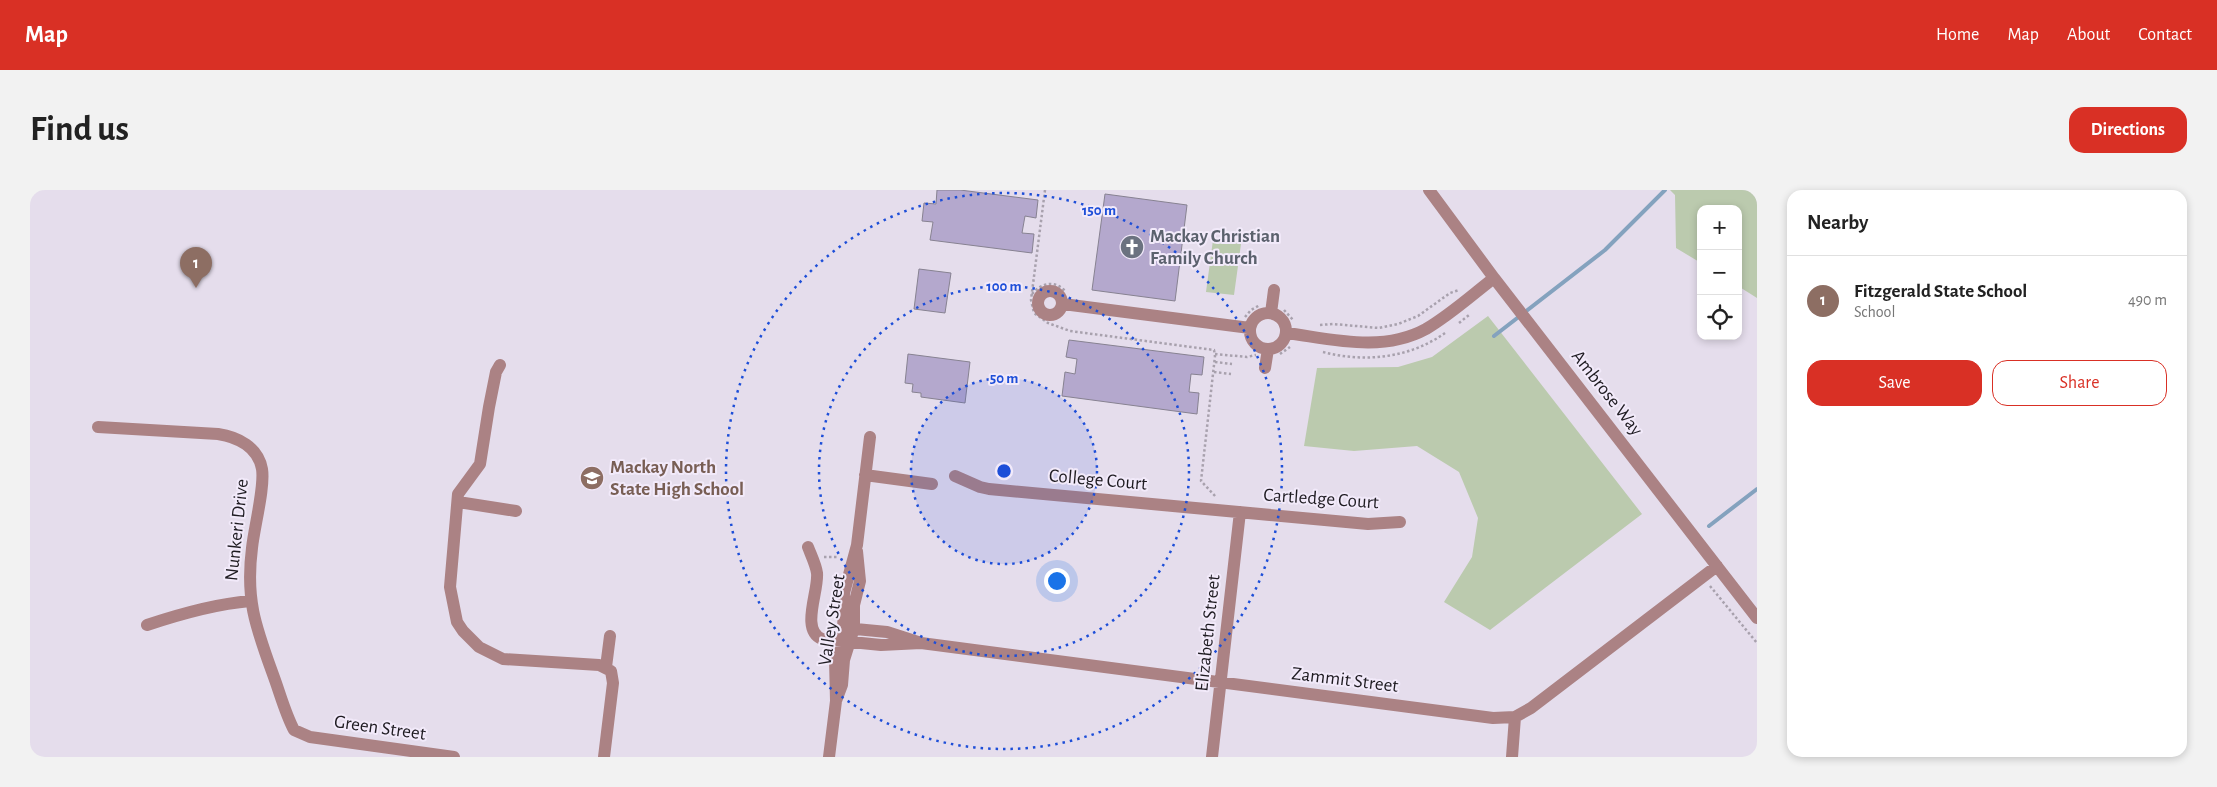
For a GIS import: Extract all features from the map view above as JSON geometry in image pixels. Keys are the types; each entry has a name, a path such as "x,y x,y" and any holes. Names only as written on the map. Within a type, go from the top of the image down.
{"street":[{"name":"Ambrose Way","path":"1428,190 1757,618"},
{"path":"1286,333 1369,343 1401,339 1434,324 1494,278"},
{"path":"1272,309 1274,290"},
{"path":"1066,300 1250,328"},
{"path":"1272,309 1283,320 1286,333 1280,344 1268,349 1260,347 1253,342 1250,328 1254,319 1272,309"},
{"path":"1266,368 1268,349"},
{"path":"500,365 496,372 480,464 461,488 458,502 450,587 453,610 463,631 479,647 503,659 599,665 611,671 613,689 604,757"},
{"name":"Nunkeri Drive","path":"98,427 233,436 245,442 257,454 262,469 262,476 252,549 250,601 258,632 290,722 294,730 301,735"},
{"name":"Valley Street","path":"829,757 836,701 835,662 846,641 860,581 857,545 870,437"},
{"path":"865,475 932,484"},
{"name":"College Court","path":"955,476 989,489 1240,512"},
{"path":"458,502 516,511"},
{"name":"Cartledge Court","path":"1240,512 1371,524 1400,522"},
{"name":"Elizabeth Street","path":"1212,757 1240,512"},
{"name":"Zammit Street","path":"808,547 817,574 812,628 819,638 889,645 921,643"},
{"name":"Zammit Street","path":"849,628 893,634 921,643 1474,716 1493,718 1515,717 1546,698 1717,566"},
{"path":"146,625 178,615 231,603 250,601"},
{"path":"606,667 610,636"},
{"path":"1512,757 1515,717"},
{"name":"Green Street","path":"301,735 454,757"}],"path":[{"path":"1045,190 1032,294 1034,313 1048,323 1070,330 1211,349 1215,354 1215,362 1201,481 1219,500"},
{"path":"1032,294 1041,286 1051,284 1061,287 1066,300"},
{"path":"1315,327 1328,323 1379,328 1398,324 1418,316 1452,292 1463,289"},
{"path":"1240,319 1256,306 1272,309 1282,308 1296,324"},
{"path":"1215,362 1232,364"},
{"path":"1214,372 1231,374"},
{"path":"1702,577 1757,643"}],"green space":[{"path":"1670,190 1757,190 1757,298 1742,289 1742,205 1697,205 1697,261 1676,248 1675,195"},
{"path":"1213,240 1241,244 1234,295 1206,292"},
{"path":"1488,316 1642,514 1490,630 1444,602 1472,557 1478,518 1459,472 1417,446 1354,451 1304,446 1317,368 1398,367 1432,357"}],"building":[{"path":"937,190 960,190 1038,200 1036,218 1025,216 1022,233 1034,234 1032,253 930,240 933,222 922,221 924,203 936,204"},
{"path":"1105,194 1187,205 1175,301 1092,290"},
{"path":"919,269 951,273 945,313 914,309"},
{"path":"1069,340 1204,357 1202,375 1191,374 1189,392 1199,393 1197,414 1062,396 1065,372 1075,374 1077,359 1066,357"},
{"path":"908,354 970,362 965,403 921,397 921,393 912,392 913,384 905,383"}],"waterway":[{"path":"1494,336 1605,250 1665,190"},
{"path":"1709,526 1757,489"}],"place":[{"name":"Mackay Christian Family Church","path":"1132,247"},
{"name":"Fitzgerald State School","path":"196,288"},
{"name":"Mackay North State High School","path":"592,478"}]}
